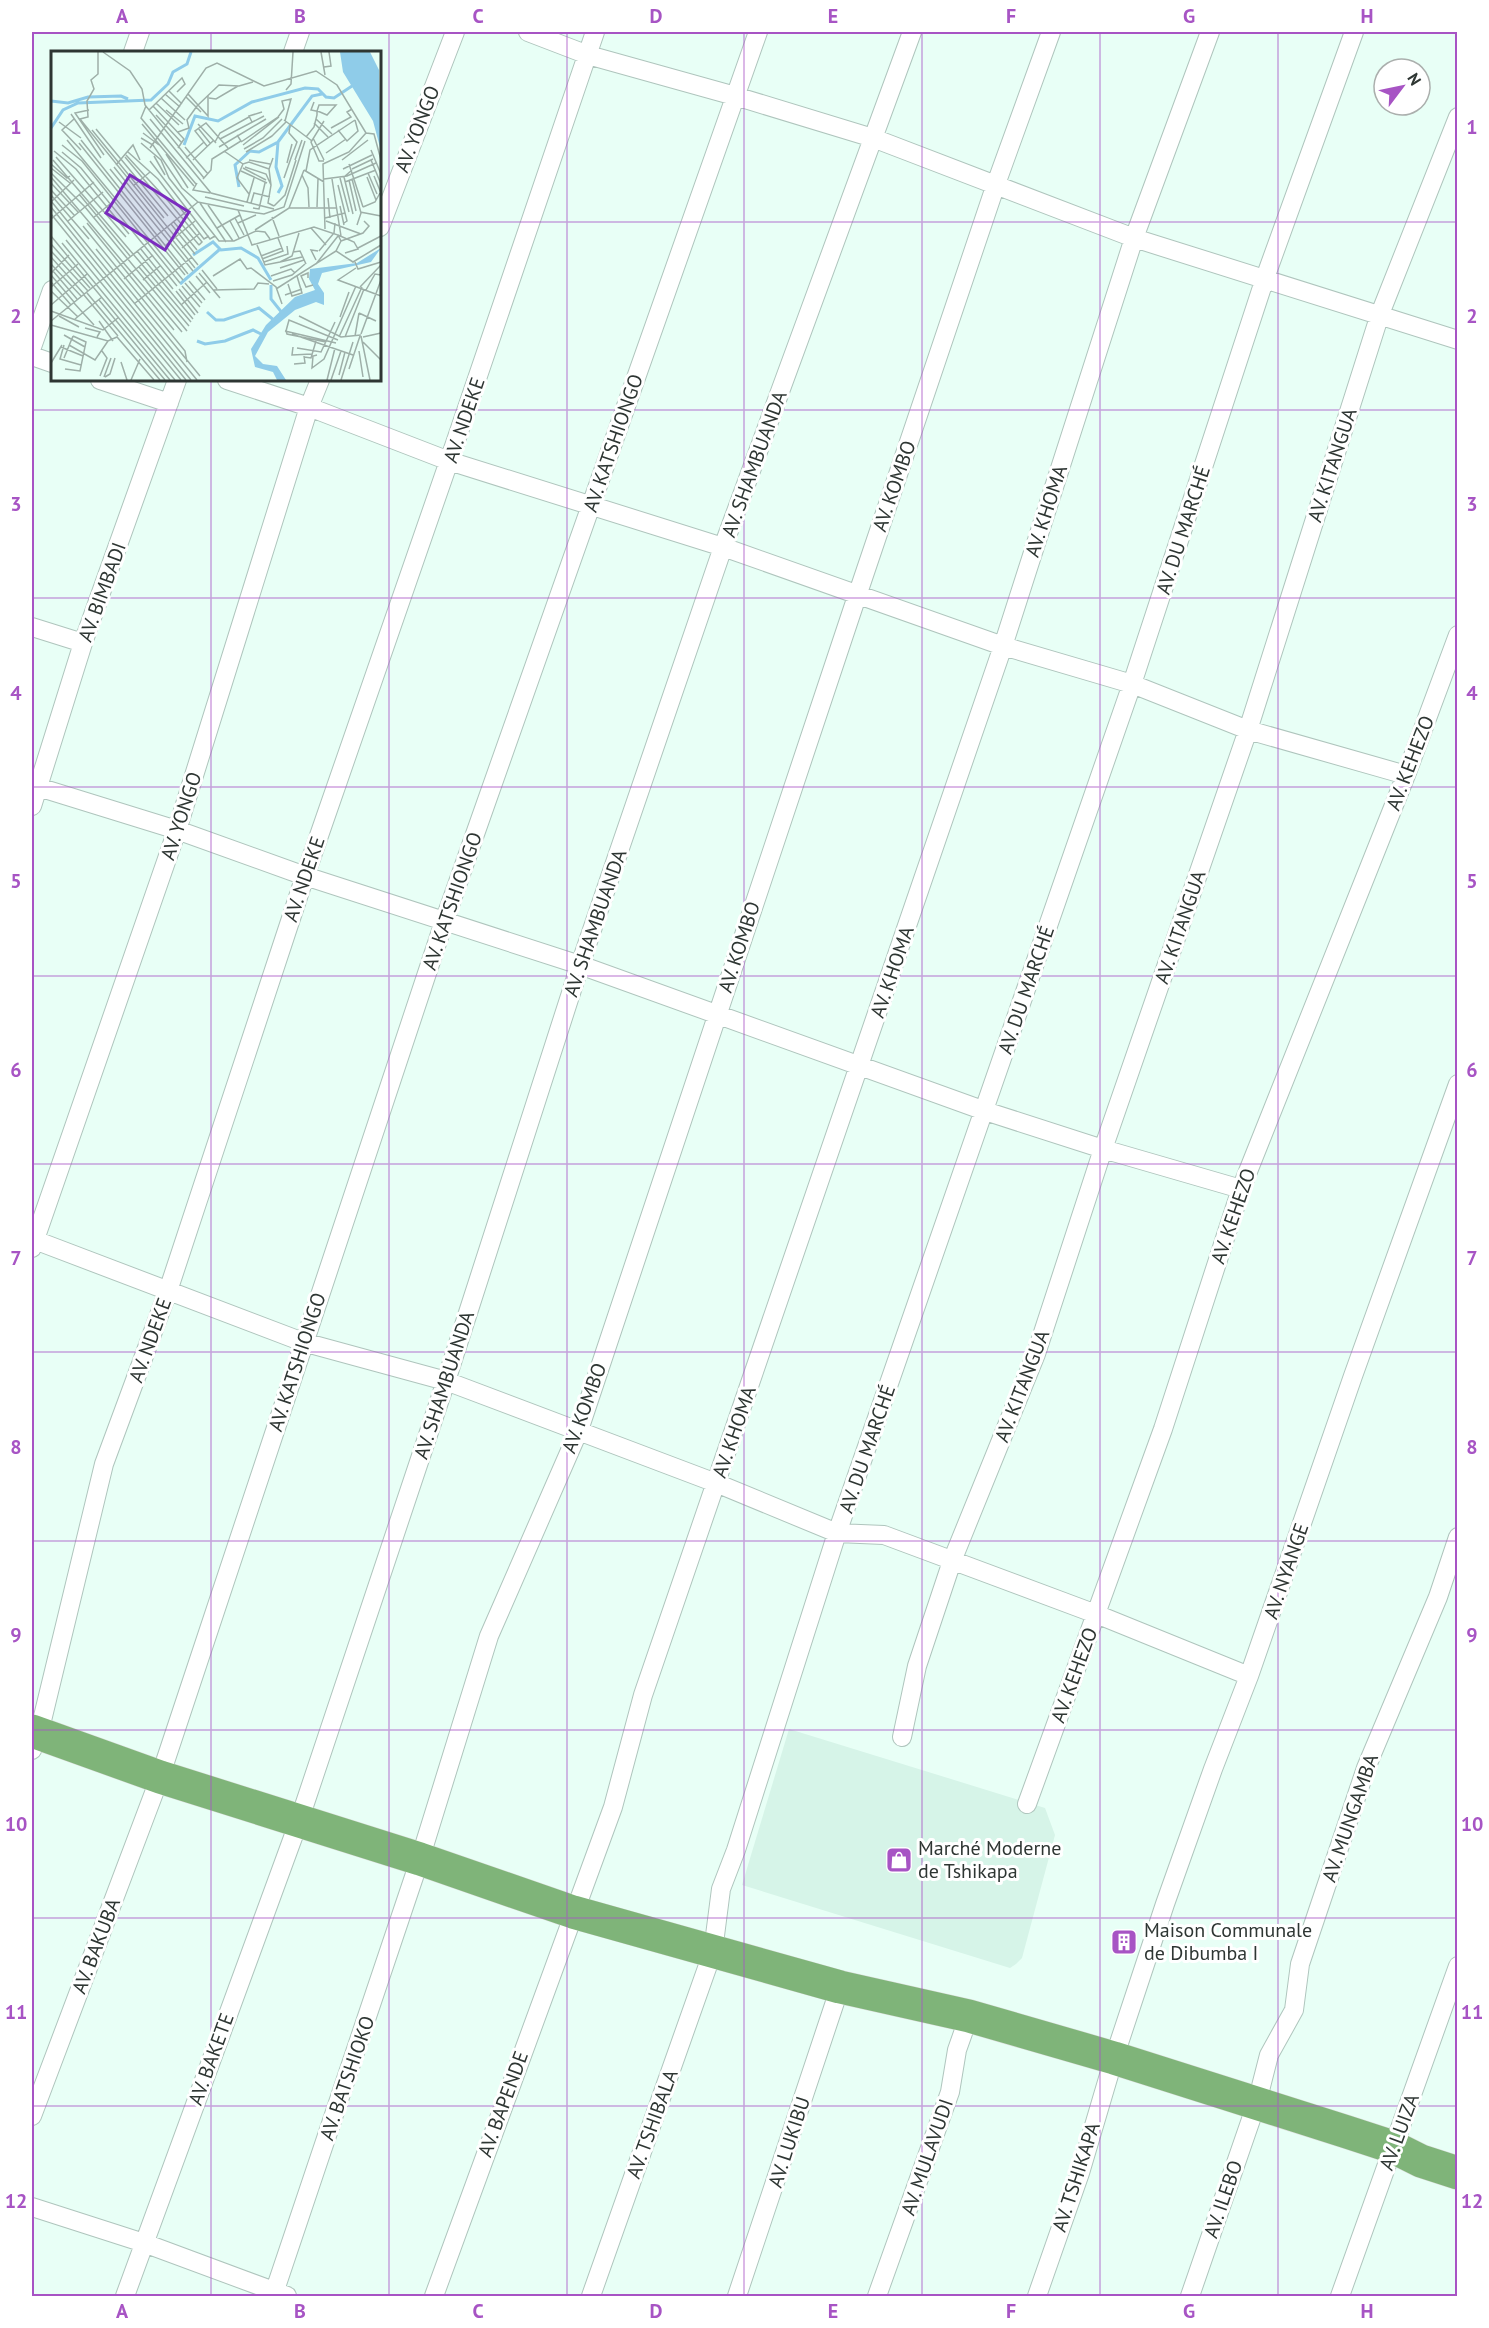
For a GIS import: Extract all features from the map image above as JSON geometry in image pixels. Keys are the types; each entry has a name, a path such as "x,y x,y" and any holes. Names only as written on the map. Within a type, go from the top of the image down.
{"highway":[{"path":"34,1738 420,1859 573,1912 840,1987 969,2016 1114,2058 1393,2147 1421,2161 1458,2174"}],"street":[{"path":"133,51 140,32"},
{"path":"293,51 300,32"},
{"name":"AV. YONGO","path":"381,223 455,32"},
{"path":"528,32 588,55 873,138 1134,238 1458,340"},
{"name":"AV. NDEKE","path":"34,1738 104,1464 168,1291 305,876 595,32"},
{"name":"AV. KATSHIONGO","path":"160,1777 444,922 758,32"},
{"name":"AV. SHAMBUANDA","path":"299,1821 446,1381 580,965 723,547 912,32"},
{"name":"AV. KOMBO","path":"420,1859 489,1636 579,1430 856,596 996,184 1051,32"},
{"name":"AV. KHOMA","path":"573,1912 612,1807 644,1695 1003,646 1134,238 1210,32"},
{"name":"AV. DU MARCHÉ","path":"713,1952 721,1889 736,1850 837,1533 1132,684 1265,278 1354,32"},
{"name":"AV. KITANGUA","path":"902,1737 917,1666 952,1561 1036,1354 1103,1149 1248,730 1380,314 1458,117"},
{"path":"32,347 51,293"},
{"path":"32,356 51,363"},
{"path":"103,381 169,403"},
{"name":"AV. BIMBADI","path":"32,806 83,643 177,381"},
{"path":"230,381 309,407 449,461 723,547 856,596 1003,646 1132,684 1248,730 1406,775"},
{"name":"AV. YONGO","path":"32,1242 177,830 309,407 320,381"},
{"path":"32,627 83,643"},
{"name":"AV. KEHEZO","path":"1027,1804 1162,1429 1241,1189 1406,775 1458,635"},
{"path":"38,787 177,830 305,876 580,965 716,1016 985,1111 1103,1149 1241,1189"},
{"name":"AV. NYANGE","path":"1114,2058 1213,1769 1249,1676 1353,1376 1458,1084"},
{"path":"32,1242 303,1342 446,1381 716,1483 837,1533 884,1535 1096,1614 1249,1676"},
{"name":"AV. MUNGAMBA","path":"1257,2102 1269,2055 1294,2010 1300,1964 1366,1768 1438,1597 1458,1537"},
{"name":"AV. BAKUBA","path":"32,2116 160,1777"},
{"name":"AV. BAKETE","path":"125,2296 299,1821"},
{"name":"AV. BATSHIOKO","path":"278,2295 420,1859"},
{"name":"AV. BAPENDE","path":"434,2296 573,1912"},
{"name":"AV. TSHIBALA","path":"591,2296 713,1952"},
{"name":"AV. LUIZA","path":"1340,2296 1458,1966"},
{"name":"AV. LUKIBU","path":"737,2296 840,1987"},
{"name":"AV. MULAVUDI","path":"877,2296 950,2092 957,2050 969,2016"},
{"name":"AV. TSHIKAPA","path":"1037,2296 1080,2173 1114,2058"},
{"name":"AV. ILEBO","path":"1190,2296 1257,2102"},
{"path":"32,2207 144,2243 278,2295"}],"shaded area":[{"name":"Marché Moderne de Tshikapa","path":"789,1729 1045,1808 1055,1835 1022,1958 1016,1964 1010,1968 742,1885"}],"place":[{"name":"Marché Moderne de Tshikapa","path":"899,1860"},
{"name":"Maison Communale de Dibumba I","path":"1124,1942"}]}
